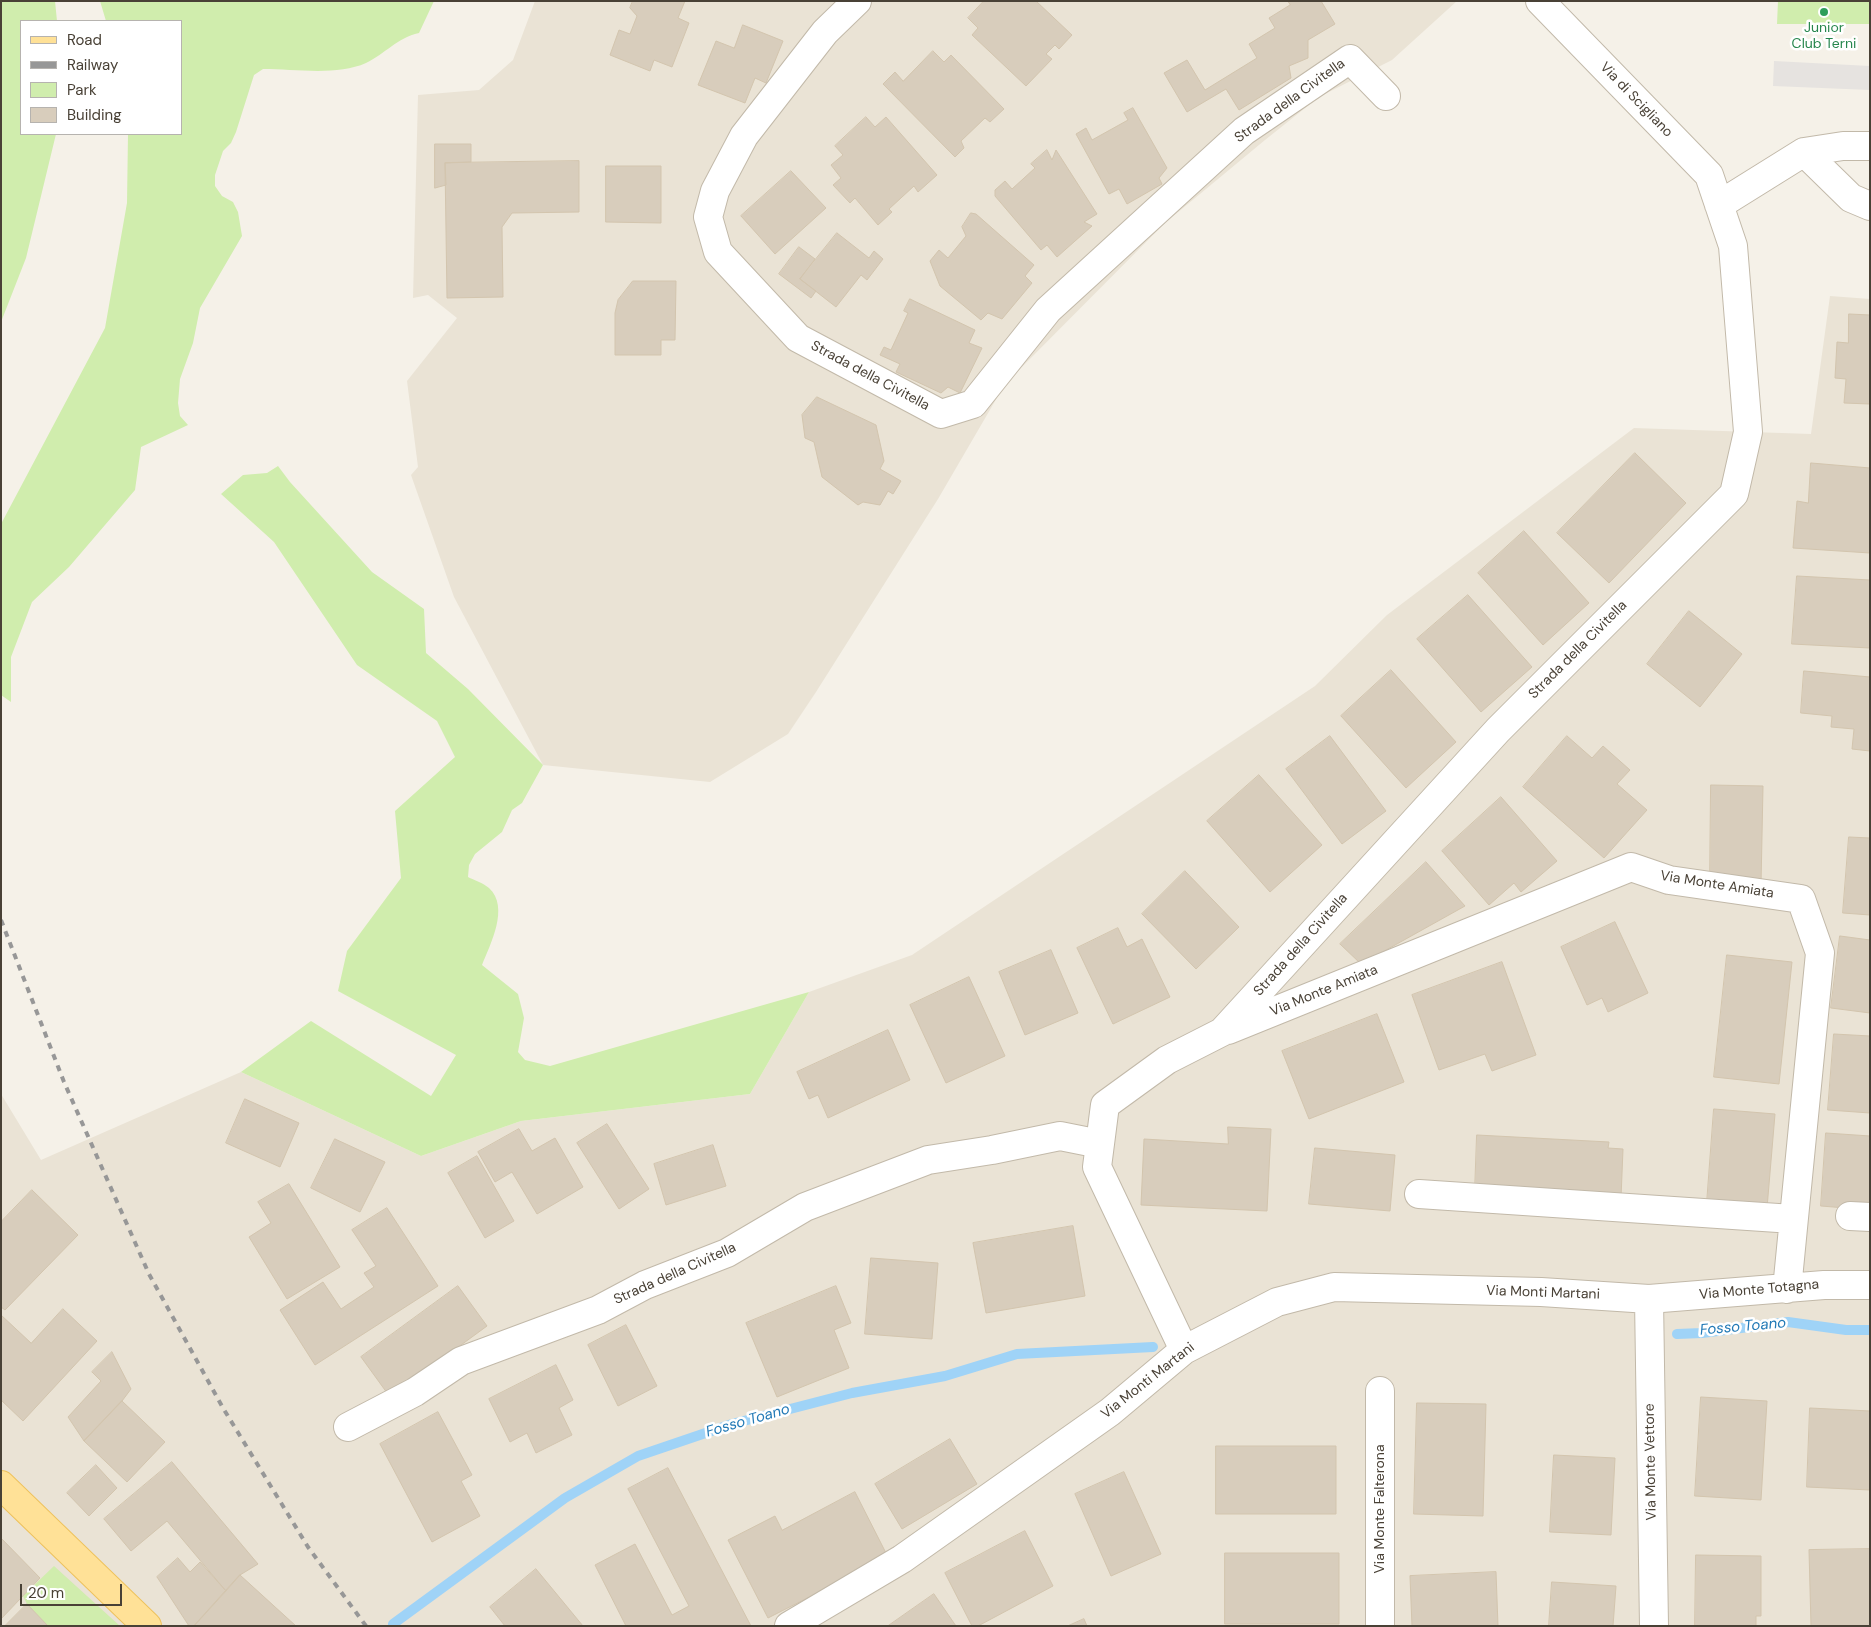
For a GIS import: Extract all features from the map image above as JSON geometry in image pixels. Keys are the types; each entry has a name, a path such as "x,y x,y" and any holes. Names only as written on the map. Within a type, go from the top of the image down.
{"main road":[{"path":"1,1485 148,1626"}],"street":[{"name":"Strada della Civitella","path":"858,1 825,32 744,136 715,191 708,217 718,252 798,338 942,414 974,404 1048,310 1244,132 1350,59 1386,96"},
{"name":"Via di Scigliano","path":"1540,1 1709,175 1719,206"},
{"path":"1719,206 1804,152 1843,146 1870,146"},
{"path":"1804,152 1851,198 1870,206"},
{"name":"Strada della Civitella","path":"1184,1350 1097,1167 1105,1105 1167,1060 1222,1032 1498,730 1734,494 1748,432 1734,246 1719,206"},
{"name":"Via Monte Amiata","path":"1222,1032 1631,867 1669,880 1800,899 1820,953 1786,1288"},
{"name":"Strada della Civitella","path":"348,1427 415,1392 460,1361 598,1310 645,1284 727,1253 806,1207 928,1160 992,1150 1060,1136 1100,1144"},
{"path":"1418,1194 1793,1218"},
{"name":"Via Monte Totagna","path":"1649,1299 1824,1285 1870,1286"},
{"name":"Via Monti Martani","path":"789,1626 902,1559 1110,1412 1184,1350 1276,1302 1334,1287 1541,1292 1649,1299"},
{"name":"Via Monte Vettore","path":"1649,1299 1654,1626"},
{"name":"Via Monte Falterona","path":"1380,1391 1380,1626"}],"shaded area":[{"path":"535,1 1457,1 1392,60 1319,97 1165,223 1005,384 938,499 788,734 710,782 543,765 454,597 411,475 418,467 407,381 457,318 428,295 413,298 418,95 479,90 513,60"},
{"path":"1774,61 1870,66 1870,90 1773,86"},
{"path":"1830,296 1870,299 1870,1626 1,1626 1,1094 41,1160 241,1072 421,1156 521,1121 750,1094 809,992 912,955 1315,686 1387,615 1634,428 1811,434"}],"green space":[{"path":"1,1 55,1 57,20 20,20 20,135 56,135 26,258 1,322"},
{"path":"100,1 434,1 419,33 398,42 366,63 355,67 329,71 263,69 254,75 236,132 231,143 223,151 215,175 215,186 222,196 233,202 238,212 242,236 200,308 193,343 180,379 178,403 180,416 188,425 141,447 135,490 69,567 32,602 11,657 11,702 1,695 1,524 105,328 127,203 128,135 182,135 182,20 106,20"},
{"name":"Junior Club Terni","path":"1778,1 1870,1 1870,24 1777,24"},
{"path":"278,466 290,482 372,572 424,609 426,653 468,689 543,765 522,803 512,810 502,832 475,854 469,865 468,877 489,888 495,896 498,905 496,926 482,965 518,994 524,1018 518,1052 525,1060 550,1066 809,992 750,1094 521,1121 421,1156 241,1072 311,1021 431,1096 456,1055 338,991 347,951 401,878 395,811 455,757 437,721 357,665 274,542 221,494 243,475 267,473"},
{"path":"54,1566 120,1626 48,1626 27,1604 23,1596"}],"building":[{"path":"633,1 685,1 678,18 689,23 672,67 654,60 650,71 610,55 619,30 630,34 637,16 630,8"},
{"path":"984,1 1036,1 1072,35 1059,49 1055,45 1046,54 1052,59 1026,86 972,35 978,28 968,18"},
{"path":"1288,1 1321,1 1335,24 1308,40 1308,58 1289,66 1291,78 1239,110 1226,89 1187,112 1164,73 1187,60 1205,90 1257,58 1249,44 1275,28 1269,18 1290,5"},
{"path":"743,25 783,41 766,83 755,78 745,103 698,85 716,41 734,48"},
{"path":"933,51 944,62 951,55 1004,109 990,122 985,118 961,141 964,148 955,157 883,84 895,72 903,81"},
{"path":"1133,108 1167,168 1159,178 1162,184 1127,204 1119,189 1109,194 1076,134 1086,128 1092,140 1128,120 1124,113"},
{"path":"866,117 875,127 886,117 937,175 918,192 914,186 889,209 892,212 878,225 855,198 850,203 833,185 841,178 831,165 843,155 835,146"},
{"path":"435,144 471,144 471,162 445,163 446,185 435,188"},
{"path":"1047,150 1052,160 1056,150 1097,214 1084,222 1092,226 1057,257 1047,245 1041,250 995,196 995,190 1005,181 1012,189 1035,168 1031,164"},
{"path":"579,161 579,212 512,213 502,227 503,297 447,298 445,163"},
{"path":"606,166 661,166 661,223 606,222"},
{"path":"791,171 826,208 775,254 741,216"},
{"path":"971,213 976,214 1034,265 1025,276 1032,283 1002,319 988,313 981,320 940,286 930,261 939,250 948,258 966,236 962,227"},
{"path":"837,233 869,258 874,251 883,259 867,280 861,275 836,307 800,279"},
{"path":"799,247 815,259 800,279 816,291 811,298 779,274"},
{"path":"633,281 676,281 675,340 661,340 661,355 615,355 615,313 618,300"},
{"path":"910,299 975,330 969,343 982,348 960,393 948,387 941,393 896,372 900,364 880,355 884,347 891,350 908,313 904,311"},
{"path":"1849,314 1870,315 1870,404 1844,403 1846,379 1835,378 1837,342 1848,343"},
{"path":"817,397 876,425 884,461 880,469 901,481 893,494 888,491 880,505 863,502 858,505 822,477 814,442 805,438 802,415"},
{"path":"1635,453 1686,503 1609,583 1557,533"},
{"path":"1811,463 1870,468 1870,553 1793,548 1797,501 1808,503"},
{"path":"1524,531 1589,603 1543,645 1478,573"},
{"path":"1797,576 1870,580 1870,648 1792,644"},
{"path":"1468,595 1532,667 1481,712 1417,639"},
{"path":"1689,611 1742,654 1700,707 1647,664"},
{"path":"1391,670 1456,742 1406,788 1341,716"},
{"path":"1804,671 1870,677 1870,751 1852,749 1854,729 1831,727 1832,716 1801,713"},
{"path":"1330,736 1386,811 1342,844 1286,769"},
{"path":"1567,736 1592,758 1603,746 1630,770 1617,784 1647,810 1604,858 1523,787"},
{"path":"1259,775 1322,845 1270,892 1207,821"},
{"path":"1711,785 1763,786 1761,885 1710,884"},
{"path":"1501,797 1557,861 1521,892 1514,883 1489,905 1442,851"},
{"path":"1849,837 1870,838 1870,915 1843,913"},
{"path":"1426,862 1465,906 1361,964 1340,944"},
{"path":"1185,871 1239,927 1196,969 1142,914"},
{"path":"1615,922 1648,993 1608,1012 1602,998 1587,1005 1561,947"},
{"path":"1118,928 1127,947 1142,939 1170,997 1113,1024 1077,948"},
{"path":"1840,936 1870,940 1870,1013 1831,1008"},
{"path":"1051,950 1078,1013 1025,1035 999,972"},
{"path":"1727,955 1792,962 1779,1084 1714,1077"},
{"path":"1502,962 1536,1055 1492,1071 1485,1054 1439,1070 1412,995"},
{"path":"969,977 1005,1056 946,1083 910,1005"},
{"path":"1377,1014 1404,1082 1309,1119 1282,1051"},
{"path":"888,1030 910,1080 828,1118 818,1095 809,1099 797,1072"},
{"path":"1834,1034 1870,1036 1870,1113 1828,1110"},
{"path":"245,1099 299,1123 280,1167 226,1143"},
{"path":"1714,1109 1775,1114 1767,1208 1707,1203"},
{"path":"607,1124 649,1189 619,1209 577,1143"},
{"path":"1228,1127 1271,1129 1267,1211 1141,1205 1144,1139 1228,1144"},
{"path":"519,1129 532,1151 555,1138 583,1187 537,1214 512,1172 495,1182 478,1152"},
{"path":"1826,1133 1870,1136 1870,1210 1821,1206"},
{"path":"1477,1135 1609,1142 1608,1148 1623,1149 1621,1198 1475,1191"},
{"path":"335,1139 385,1162 360,1212 311,1188"},
{"path":"713,1145 726,1186 666,1205 654,1164"},
{"path":"1315,1148 1395,1155 1390,1211 1309,1204"},
{"path":"477,1156 514,1221 485,1238 448,1173"},
{"path":"289,1184 340,1267 287,1299 249,1237 271,1223 258,1202"},
{"path":"32,1190 78,1235 5,1310 1,1307 1,1222"},
{"path":"387,1208 438,1286 315,1365 280,1310 323,1282 341,1309 374,1287 364,1273 376,1266 352,1230"},
{"path":"1073,1226 1085,1296 986,1313 973,1243"},
{"path":"871,1258 938,1263 932,1339 865,1334"},
{"path":"458,1286 487,1326 390,1397 361,1357"},
{"path":"836,1286 851,1323 834,1330 849,1368 777,1397 746,1323"},
{"path":"63,1309 97,1341 23,1421 1,1400 1,1315 31,1343"},
{"path":"626,1325 657,1386 618,1406 588,1345"},
{"path":"112,1352 131,1389 84,1441 68,1417 101,1381 92,1372"},
{"path":"556,1365 573,1400 559,1408 572,1435 536,1453 527,1433 510,1442 489,1399"},
{"path":"1701,1397 1767,1401 1761,1500 1695,1496"},
{"path":"122,1401 165,1442 127,1482 84,1441"},
{"path":"1417,1403 1486,1404 1483,1516 1414,1514"},
{"path":"1810,1408 1870,1411 1870,1490 1807,1487"},
{"path":"438,1412 472,1475 461,1481 480,1516 432,1542 380,1444"},
{"path":"950,1439 977,1484 902,1529 875,1484"},
{"path":"1216,1446 1336,1446 1336,1514 1216,1514"},
{"path":"1554,1455 1615,1458 1611,1535 1550,1532"},
{"path":"172,1462 258,1564 240,1575 226,1591 167,1521 131,1551 104,1519"},
{"path":"96,1465 117,1488 89,1516 67,1493"},
{"path":"668,1468 751,1626 626,1626 595,1565 635,1544 672,1615 689,1606 628,1489"},
{"path":"1124,1472 1161,1554 1111,1576 1075,1494"},
{"path":"855,1492 888,1557 768,1618 728,1540 775,1516 782,1530"},
{"path":"1025,1531 1053,1586 978,1626 972,1626 945,1573"},
{"path":"1,1538 40,1578 1,1619"},
{"path":"1870,1549 1870,1626 1811,1626 1809,1550"},
{"path":"1225,1553 1339,1553 1339,1624 1225,1624"},
{"path":"1696,1555 1761,1556 1761,1616 1756,1616 1756,1626 1695,1626"},
{"path":"178,1558 190,1572 200,1562 226,1591 194,1626 189,1626 157,1577"},
{"path":"536,1569 583,1626 505,1626 490,1607"},
{"path":"1496,1572 1498,1626 1412,1626 1410,1576"},
{"path":"240,1575 296,1626 194,1626"},
{"path":"1552,1582 1616,1586 1613,1626 1549,1626"},
{"path":"934,1594 956,1626 888,1626"},
{"path":"27,1604 48,1626 5,1626"},
{"path":"1084,1619 1087,1626 1068,1626"}],"waterway":[{"name":"Fosso Toano","path":"1677,1334 1702,1333 1788,1322 1846,1330 1870,1330"},
{"name":"Fosso Toano","path":"393,1624 565,1498 638,1456 732,1424 852,1393 945,1376 1017,1354 1153,1347"}],"railway":[{"path":"1,920 64,1082 149,1274 223,1408 308,1547 366,1626"}],"place":[{"name":"Junior Club Terni","path":"1824,12"}]}
